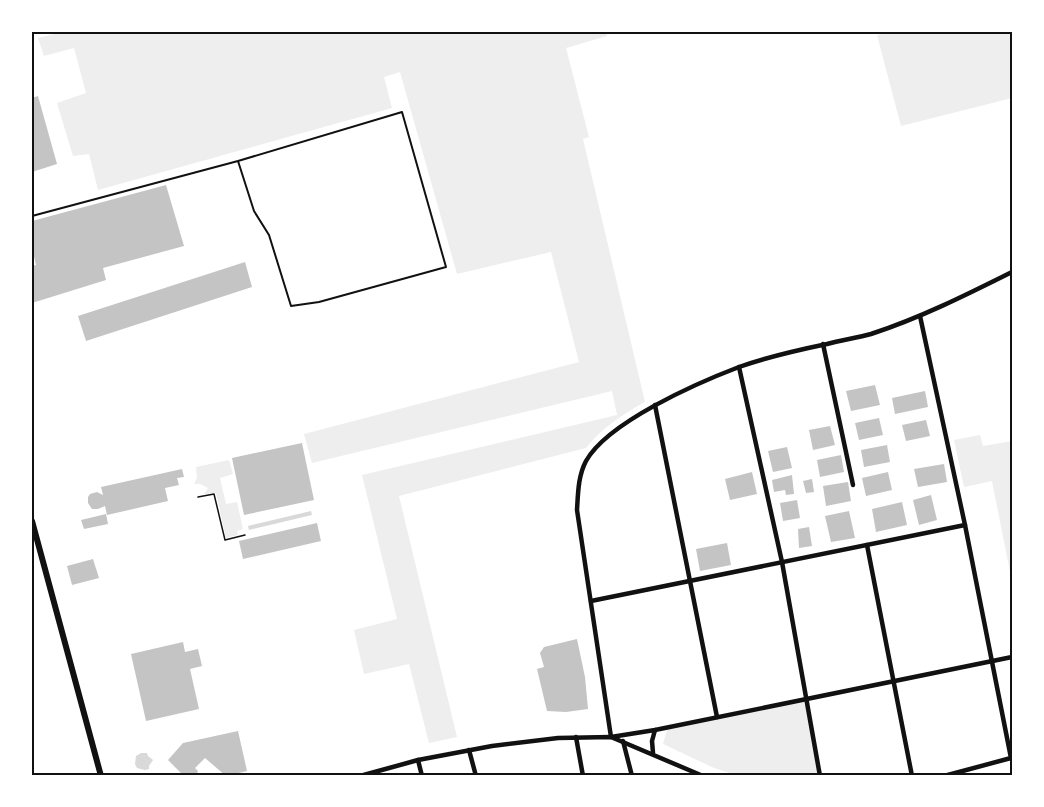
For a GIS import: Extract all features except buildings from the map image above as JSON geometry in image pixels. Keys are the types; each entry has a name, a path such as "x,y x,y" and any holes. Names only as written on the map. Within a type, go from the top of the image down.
{"main road":[{"path":"32,521 101,776"}],"street":[{"path":"611,736 577,510 578,487 586,462 600,443 624,424 655,405 740,367 869,334 920,316 1012,272"},
{"path":"920,316 1012,758 944,776"},
{"path":"823,344 853,484"},
{"path":"740,367 782,562 820,776"},
{"path":"655,405 717,717"},
{"path":"591,601 965,525"},
{"path":"867,545 912,776"},
{"path":"360,776 418,760 469,750 655,730 1012,657"},
{"path":"653,753 652,741 655,730"},
{"path":"611,736 703,776"},
{"path":"576,737 583,776"},
{"path":"623,741 632,776"},
{"path":"469,750 476,776"},
{"path":"418,760 422,776"}],"lane":[{"path":"32,216 238,161 402,112 446,267 319,302 291,306 269,235 254,211 238,161"}],"path":[{"path":"198,497 214,494 225,540 245,535"}],"shaded area":[{"path":"62,32 606,32 607,36 566,48 589,137 583,139 645,402 613,422 586,448 399,496 457,737 429,743 409,664 364,674 354,630 397,619 362,475 617,415 612,391 312,463 304,434 579,362 551,252 457,274 400,72 384,77 392,108 98,190 89,154 73,156 57,103 86,93 74,48 44,56 38,38"},
{"path":"892,32 1012,32 1012,98 901,126 877,35"},
{"path":"980,435 983,446 1012,441 1012,582 992,481 964,487 954,440"},
{"path":"229,460 233,474 220,478 226,504 237,502 243,529 237,531 238,535 226,538 216,493 204,494 208,488 194,484 197,478 196,467"},
{"path":"311,511 312,515 249,530 248,526"},
{"path":"807,699 820,775 736,775 714,768 663,744 668,727"},
{"path":"147,753 153,760 149,769 137,768 135,764 136,756"}]}
